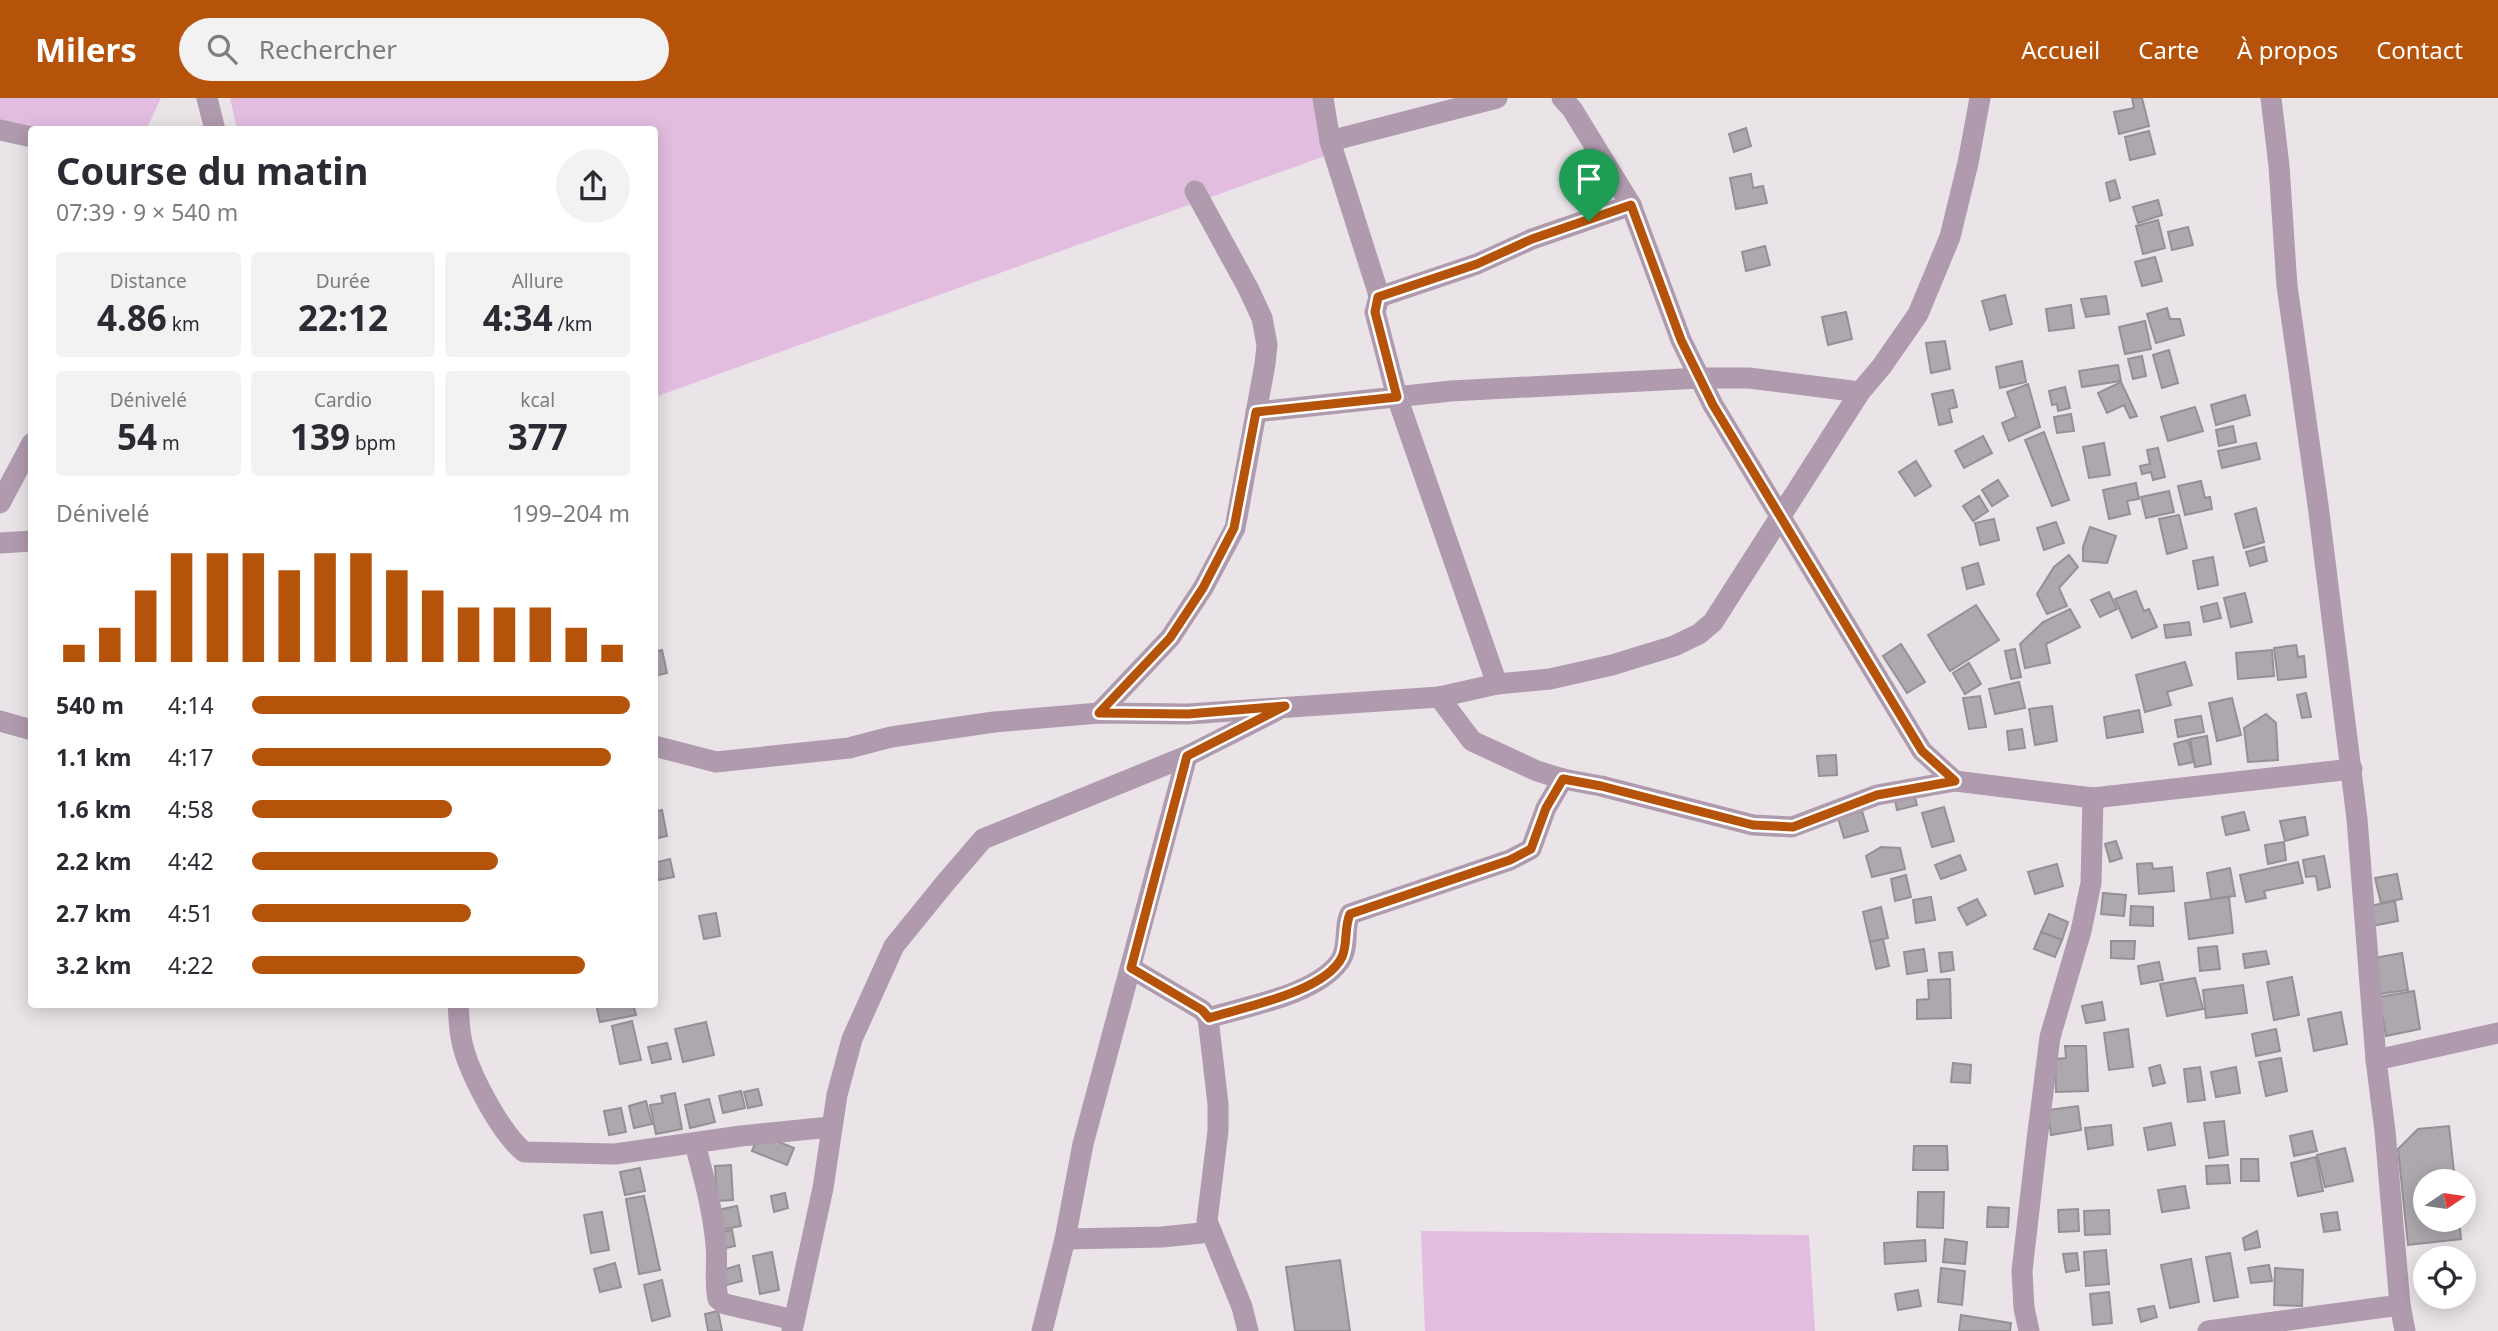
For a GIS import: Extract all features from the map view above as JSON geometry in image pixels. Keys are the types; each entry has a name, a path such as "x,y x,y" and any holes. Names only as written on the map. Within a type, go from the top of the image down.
{"street":[{"path":"207,98 214,126"},
{"path":"1323,98 1330,141 1378,297 1375,312 1397,397 1497,684"},
{"path":"1330,141 1497,98"},
{"path":"658,747 716,762 849,748 891,737 994,722 1099,713 1188,714 1439,697 1497,684 1550,679 1612,665 1674,646 1699,634 1713,622 1860,393 1918,314 1950,237 1980,98"},
{"path":"2271,98 2279,166 2287,286 2352,769 2376,1060 2400,1305 2405,1331"},
{"path":"1566,99 1631,205 1681,340 1700,378 1780,517 1922,751 1955,781"},
{"path":"0,130 28,136"},
{"path":"1099,713 1170,638 1203,588 1234,528 1256,412 1267,345 1262,318 1195,191"},
{"path":"1378,297 1477,264 1532,239 1631,205"},
{"path":"1256,412 1451,391 1700,378 1749,378 1860,393"},
{"path":"0,503 28,450"},
{"path":"0,543 28,541"},
{"path":"1439,697 1472,741 1537,771 1753,825 1793,827 1877,795 1955,781 2093,798 2352,769"},
{"path":"695,1144 710,1199 718,1299 725,1304 798,1327 823,1188 830,1127 852,1040 894,946 983,839 1187,756 1285,706"},
{"path":"0,721 28,729"},
{"path":"1042,1331 1065,1239 1083,1144 1187,756"},
{"path":"1209,1018 1303,989 1328,973 1340,960 1346,945 1347,920 1350,914 1510,860 1531,849 1546,808 1563,779"},
{"path":"2029,1331 2024,1308 2022,1271 2037,1140 2050,1037 2081,931 2091,883 2093,798"},
{"path":"1131,968 1202,1010 1209,1018 1218,1104 1218,1131 1207,1221 1242,1307 1248,1331"},
{"path":"458,1008 461,1040 480,1088 513,1143 524,1152 615,1154 741,1136 830,1127"},
{"path":"2376,1060 2498,1033"},
{"path":"1065,1239 1162,1237 1211,1232"},
{"path":"2208,1331 2400,1305"}],"shaded area":[{"path":"0,98 161,98 148,126 31,126 0,120"},
{"path":"230,98 1316,98 1325,156 658,396 658,126 236,126"},
{"path":"1421,1231 1809,1235 1815,1331 1425,1331"}],"building":[{"path":"2132,98 2142,98 2149,126 2119,134 2114,112 2134,108"},
{"path":"1746,128 1751,146 1734,152 1729,134"},
{"path":"2149,131 2155,154 2130,160 2125,137"},
{"path":"1751,174 1753,188 1763,186 1767,203 1736,209 1730,178"},
{"path":"2115,180 2120,198 2110,201 2106,183"},
{"path":"2158,200 2162,215 2138,223 2133,207"},
{"path":"2158,220 2165,248 2143,254 2136,226"},
{"path":"2188,227 2193,245 2172,250 2168,232"},
{"path":"1765,246 1770,265 1746,271 1742,252"},
{"path":"2155,257 2162,281 2142,286 2135,262"},
{"path":"2005,295 2012,324 1990,330 1982,301"},
{"path":"2106,296 2109,314 2086,317 2081,299"},
{"path":"2071,305 2074,328 2049,331 2046,309"},
{"path":"2167,308 2170,319 2180,319 2184,335 2156,343 2147,314"},
{"path":"1846,312 1852,339 1828,345 1822,317"},
{"path":"2145,321 2151,349 2125,354 2119,327"},
{"path":"1945,341 1950,369 1931,373 1926,343"},
{"path":"2169,350 2178,383 2162,388 2153,355"},
{"path":"2142,356 2146,376 2133,379 2128,359"},
{"path":"2022,361 2026,382 2000,388 1996,367"},
{"path":"2118,365 2121,381 2082,387 2079,371"},
{"path":"2121,382 2137,416 2130,418 2124,405 2107,413 2098,393"},
{"path":"2028,384 2040,427 2009,441 2002,423 2016,417 2007,392"},
{"path":"2065,387 2070,408 2058,411 2057,404 2052,405 2049,391"},
{"path":"1953,390 1957,407 1949,409 1952,422 1939,425 1932,394"},
{"path":"2245,395 2250,415 2216,425 2211,405"},
{"path":"2195,407 2203,431 2168,441 2161,417"},
{"path":"2071,414 2074,431 2057,433 2054,417"},
{"path":"2233,426 2236,442 2219,446 2216,430"},
{"path":"2044,432 2069,500 2052,506 2025,440"},
{"path":"1983,436 1992,453 1964,468 1955,451"},
{"path":"2104,443 2110,475 2089,478 2083,447"},
{"path":"2256,443 2260,459 2222,468 2218,451"},
{"path":"2158,448 2165,477 2153,480 2151,472 2142,474 2140,466 2150,464 2147,450"},
{"path":"1916,461 1931,486 1915,496 1899,472"},
{"path":"1998,480 2008,496 1992,506 1982,490"},
{"path":"2201,481 2205,498 2210,497 2212,509 2185,515 2178,486"},
{"path":"2136,483 2139,499 2127,501 2130,514 2109,519 2103,490"},
{"path":"2169,491 2174,512 2146,518 2141,497"},
{"path":"1979,496 1988,511 1973,521 1963,506"},
{"path":"2256,508 2264,542 2244,548 2235,514"},
{"path":"2179,515 2187,548 2167,554 2159,519"},
{"path":"1994,519 1999,540 1980,545 1975,523"},
{"path":"2056,522 2064,543 2044,550 2037,528"},
{"path":"2090,527 2116,536 2107,563 2083,561 2083,547"},
{"path":"2264,547 2267,561 2250,566 2246,552"},
{"path":"2069,555 2078,567 2059,588 2067,606 2047,614 2037,594 2054,567"},
{"path":"2213,557 2218,585 2198,589 2193,561"},
{"path":"1978,563 1984,584 1967,589 1962,568"},
{"path":"2136,591 2144,611 2149,609 2157,627 2132,638 2115,599"},
{"path":"2109,592 2117,609 2100,617 2091,600"},
{"path":"2245,593 2252,622 2231,627 2224,598"},
{"path":"2217,603 2221,618 2204,622 2201,607"},
{"path":"1976,605 1999,640 1950,671 1928,635"},
{"path":"2070,609 2080,627 2046,644 2050,663 2025,668 2020,644 2043,622"},
{"path":"2189,622 2191,635 2166,638 2164,625"},
{"path":"1901,644 1925,682 1907,693 1883,656"},
{"path":"2296,645 2298,657 2304,656 2306,677 2278,680 2274,648"},
{"path":"2015,649 2021,677 2011,679 2005,651"},
{"path":"662,650 667,673 658,675 658,651"},
{"path":"2272,650 2274,676 2238,679 2236,653"},
{"path":"2185,662 2192,685 2167,692 2171,705 2145,712 2136,675"},
{"path":"1969,663 1981,684 1965,694 1953,673"},
{"path":"2019,682 2025,708 1995,714 1989,689"},
{"path":"2306,693 2311,717 2302,718 2297,695"},
{"path":"1980,696 1986,727 1969,729 1963,698"},
{"path":"2232,698 2241,735 2217,741 2209,703"},
{"path":"2052,706 2057,741 2035,745 2029,709"},
{"path":"2139,710 2143,732 2107,738 2104,717"},
{"path":"2266,714 2276,723 2278,760 2248,762 2244,728"},
{"path":"2201,716 2204,732 2178,737 2175,720"},
{"path":"2022,729 2025,748 2009,750 2007,731"},
{"path":"2207,736 2211,764 2195,767 2190,739"},
{"path":"2188,740 2194,762 2179,765 2174,744"},
{"path":"1836,755 1837,775 1819,776 1817,756"},
{"path":"1913,790 1917,805 1897,810 1894,795"},
{"path":"1944,807 1954,841 1932,847 1922,813"},
{"path":"662,810 667,836 658,838 658,811"},
{"path":"1862,811 1868,831 1844,838 1838,818"},
{"path":"2244,812 2249,830 2226,835 2222,817"},
{"path":"2305,817 2308,835 2285,841 2280,821"},
{"path":"2116,841 2122,858 2110,862 2105,844"},
{"path":"2284,842 2286,860 2268,864 2265,845"},
{"path":"1881,847 1900,848 1905,869 1872,877 1866,856"},
{"path":"1960,855 1966,870 1941,879 1935,865"},
{"path":"2324,856 2330,887 2318,890 2316,876 2306,877 2303,860"},
{"path":"670,859 674,877 658,880 658,862"},
{"path":"2298,862 2303,883 2264,891 2266,898 2246,902 2240,875"},
{"path":"2152,863 2153,869 2172,867 2174,891 2139,894 2137,864"},
{"path":"2057,864 2063,886 2035,894 2028,872"},
{"path":"2230,868 2235,896 2211,899 2207,873"},
{"path":"2397,874 2402,899 2381,903 2375,878"},
{"path":"1906,875 1911,897 1895,901 1891,879"},
{"path":"2103,893 2126,895 2124,916 2101,914"},
{"path":"1931,897 1935,920 1916,923 1913,900"},
{"path":"2229,897 2233,933 2189,939 2185,903"},
{"path":"1977,899 1986,915 1967,925 1958,908"},
{"path":"2395,901 2398,921 2372,926 2369,906"},
{"path":"2131,906 2153,907 2153,926 2130,925"},
{"path":"1881,907 1888,938 1870,942 1863,912"},
{"path":"716,913 720,936 704,939 699,916"},
{"path":"2049,914 2068,922 2062,940 2041,932"},
{"path":"2041,932 2062,940 2055,957 2034,949"},
{"path":"1883,939 1889,966 1876,969 1870,942"},
{"path":"2111,941 2135,941 2134,959 2111,958"},
{"path":"2217,946 2220,969 2200,971 2198,948"},
{"path":"1924,949 1927,971 1907,974 1904,952"},
{"path":"2266,951 2269,964 2245,968 2243,954"},
{"path":"1952,952 1954,970 1941,972 1939,953"},
{"path":"2402,953 2408,990 2379,994 2374,958"},
{"path":"2159,962 2163,980 2141,984 2138,966"},
{"path":"2292,977 2299,1015 2274,1020 2267,982"},
{"path":"2195,978 2203,1009 2167,1016 2160,984"},
{"path":"1950,979 1951,1018 1917,1019 1917,1000 1929,999 1928,980"},
{"path":"2243,985 2247,1013 2206,1018 2203,990"},
{"path":"2414,991 2420,1029 2386,1036 2379,997"},
{"path":"2102,1002 2105,1020 2086,1023 2082,1006"},
{"path":"597,1008 634,1008 636,1015 600,1022"},
{"path":"2341,1012 2347,1044 2314,1051 2308,1019"},
{"path":"632,1021 641,1060 620,1064 612,1026"},
{"path":"706,1022 714,1055 683,1062 675,1029"},
{"path":"2128,1029 2133,1067 2109,1070 2104,1033"},
{"path":"2276,1029 2280,1051 2256,1056 2252,1034"},
{"path":"667,1043 671,1059 652,1063 648,1047"},
{"path":"2065,1046 2086,1046 2088,1091 2056,1092 2055,1059 2066,1058"},
{"path":"2281,1058 2287,1091 2266,1096 2259,1062"},
{"path":"1953,1063 1971,1065 1970,1083 1951,1082"},
{"path":"2160,1065 2165,1083 2153,1086 2149,1068"},
{"path":"2200,1067 2205,1100 2188,1102 2184,1069"},
{"path":"2236,1067 2240,1093 2216,1097 2211,1072"},
{"path":"758,1089 762,1105 748,1108 744,1092"},
{"path":"741,1091 745,1108 723,1113 719,1096"},
{"path":"675,1093 682,1129 656,1134 650,1105 663,1103 661,1096"},
{"path":"709,1099 715,1122 690,1128 685,1105"},
{"path":"646,1101 652,1124 634,1128 629,1106"},
{"path":"2078,1106 2081,1130 2051,1135 2048,1110"},
{"path":"621,1108 626,1132 609,1135 604,1111"},
{"path":"2224,1121 2228,1155 2209,1158 2204,1123"},
{"path":"2171,1123 2175,1145 2148,1150 2144,1128"},
{"path":"2111,1125 2113,1145 2088,1149 2085,1128"},
{"path":"2449,1126 2454,1169 2413,1169 2413,1232 2460,1232 2461,1239 2408,1245 2398,1149 2418,1129"},
{"path":"2312,1131 2317,1151 2294,1156 2290,1136"},
{"path":"759,1134 794,1148 787,1165 752,1151"},
{"path":"1914,1146 1947,1146 1948,1170 1913,1170"},
{"path":"2345,1148 2353,1181 2325,1187 2317,1155"},
{"path":"2316,1157 2323,1191 2298,1196 2291,1163"},
{"path":"2241,1159 2258,1159 2259,1181 2241,1181"},
{"path":"731,1165 733,1200 717,1201 715,1166"},
{"path":"2228,1165 2230,1183 2207,1184 2206,1166"},
{"path":"640,1168 645,1191 625,1195 620,1172"},
{"path":"2185,1186 2189,1208 2162,1212 2158,1190"},
{"path":"1918,1192 1944,1192 1943,1228 1917,1227"},
{"path":"785,1193 788,1208 774,1212 771,1196"},
{"path":"644,1196 660,1270 639,1274 626,1199"},
{"path":"737,1206 741,1226 720,1230 717,1210"},
{"path":"1988,1207 2009,1208 2008,1227 1987,1227"},
{"path":"2078,1209 2079,1231 2059,1232 2058,1210"},
{"path":"2109,1210 2110,1234 2085,1235 2084,1211"},
{"path":"602,1212 609,1250 591,1253 584,1215"},
{"path":"2337,1212 2340,1230 2324,1232 2321,1214"},
{"path":"732,1230 735,1246 721,1249 717,1233"},
{"path":"2257,1231 2260,1247 2245,1250 2243,1238"},
{"path":"1945,1239 1967,1242 1965,1264 1943,1262"},
{"path":"1925,1240 1926,1261 1885,1264 1884,1243"},
{"path":"2106,1250 2109,1284 2086,1286 2084,1252"},
{"path":"772,1252 779,1290 760,1294 753,1256"},
{"path":"2077,1253 2079,1270 2066,1272 2063,1254"},
{"path":"2230,1253 2238,1297 2214,1301 2206,1257"},
{"path":"2191,1259 2199,1302 2170,1308 2161,1265"},
{"path":"1340,1260 1350,1331 1295,1331 1286,1267"},
{"path":"615,1263 621,1287 600,1292 594,1269"},
{"path":"739,1265 742,1281 719,1287 720,1271"},
{"path":"2269,1265 2272,1281 2251,1283 2248,1268"},
{"path":"1941,1268 1965,1271 1962,1305 1938,1302"},
{"path":"2275,1268 2303,1270 2302,1306 2274,1305"},
{"path":"662,1280 670,1316 652,1321 644,1285"},
{"path":"1918,1290 1921,1306 1898,1310 1895,1294"},
{"path":"2109,1292 2112,1323 2093,1325 2090,1294"},
{"path":"2154,1306 2157,1317 2141,1322 2138,1309"},
{"path":"718,1311 722,1331 708,1331 705,1314"},
{"path":"1961,1315 2011,1323 2010,1331 1959,1331"}],"route":[{"path":"1631,205 1681,340 1713,405 1922,751 1955,781 1877,795 1793,827 1753,825 1601,786 1563,779 1546,808 1531,849 1510,860 1350,914 1347,920 1346,945 1340,960 1328,973 1303,989 1209,1018 1202,1010 1131,968 1187,756 1285,706 1188,714 1099,713 1170,638 1203,588 1234,528 1256,412 1397,397 1375,312 1378,297 1477,264 1532,239 1589,221 1631,205"}]}
